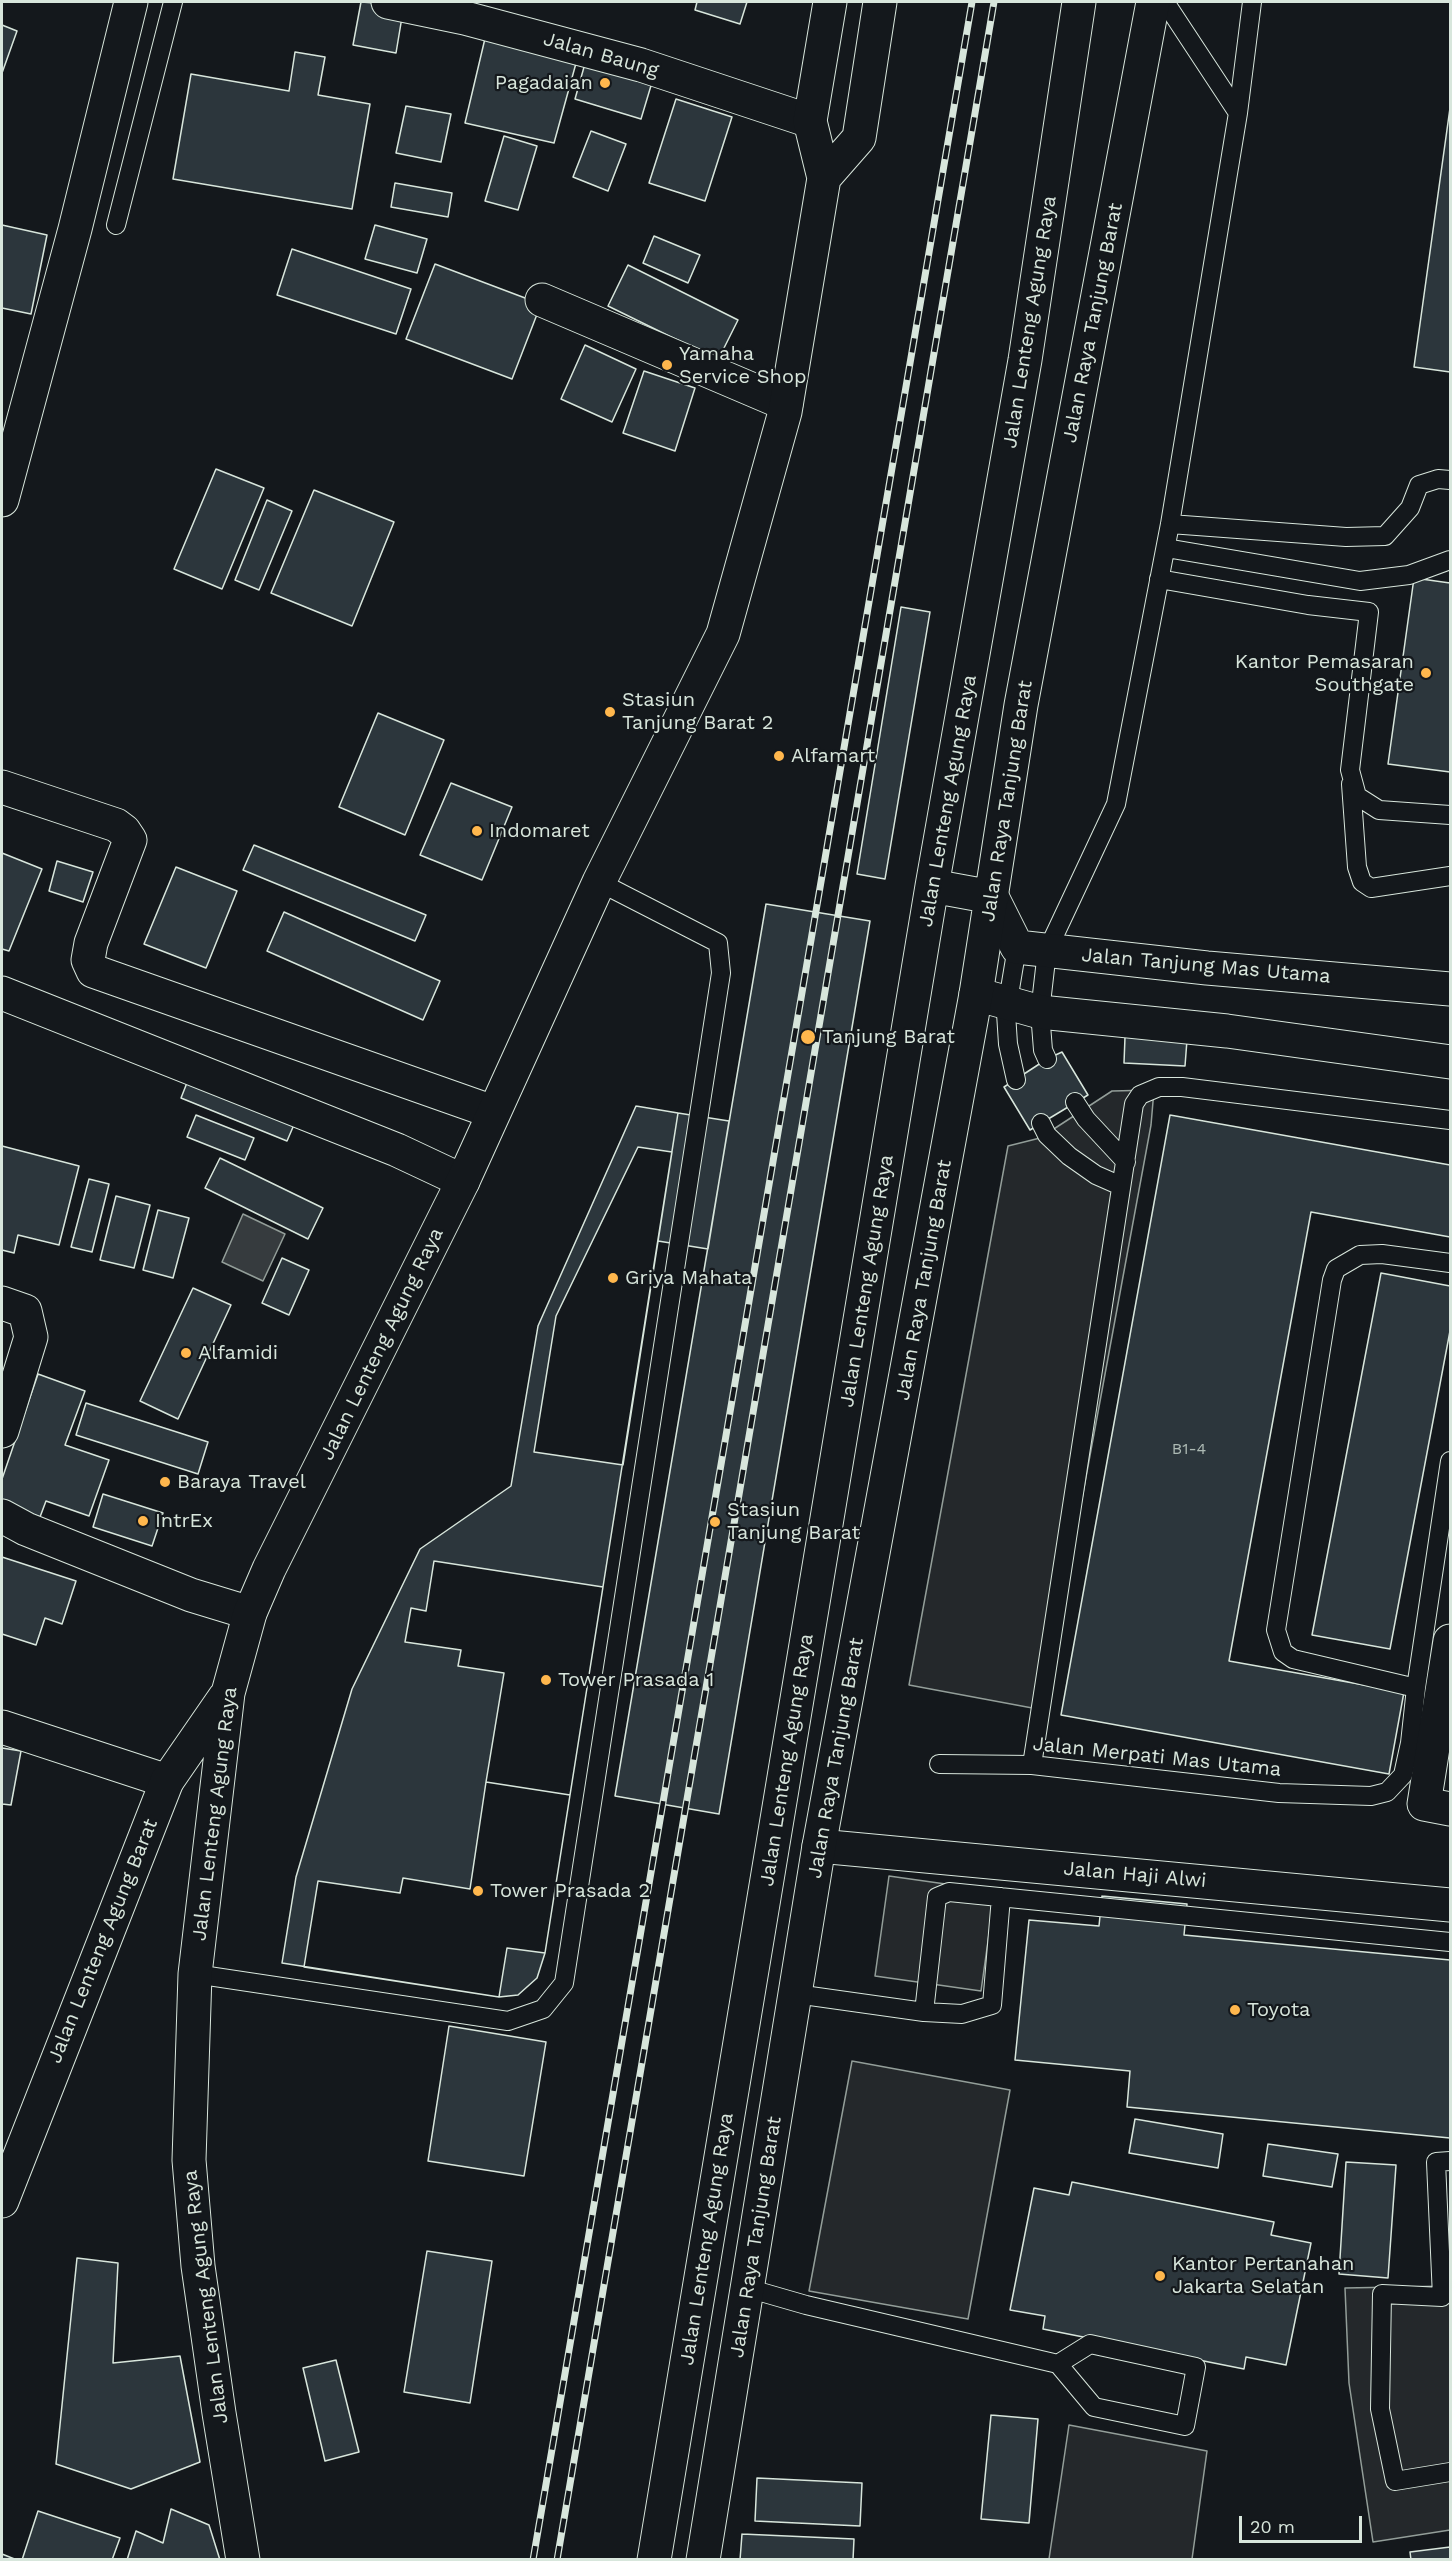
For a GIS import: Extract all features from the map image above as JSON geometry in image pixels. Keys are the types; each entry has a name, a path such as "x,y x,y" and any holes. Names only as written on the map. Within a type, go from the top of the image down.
{"main road":[{"path":"2,500 75,229 131,2"},
{"name":"Jalan Baung","path":"388,2 465,18 640,65 810,121"},
{"name":"Jalan Lenteng Agung Raya","path":"243,2559 200,2277 189,2160 195,1974 228,1693 250,1613 463,1181 599,882 723,634 786,404 824,178 810,121 830,2"},
{"path":"824,178 859,138 880,2"},
{"name":"Jalan Lenteng Agung Raya","path":"654,2559 932,886 1023,372 1079,2"},
{"name":"Jalan Raya Tanjung Barat","path":"703,2559 819,1846 976,994 1021,705 1154,2"},
{"path":"542,300 786,404"},
{"path":"2,788 116,825 130,840 91,943 88,960 93,971 493,1112"},
{"path":"932,886 992,897 1032,949"},
{"name":"Jalan Tanjung Mas Utama","path":"1032,949 1207,968 1450,989"},
{"path":"2,993 397,1150 463,1181"},
{"path":"976,994 1008,1001 1040,1012 1227,1031 1450,1062"},
{"path":"2,1303 25,1311 32,1337 2,1431"},
{"path":"2,1516 26,1529 191,1595 250,1613"},
{"path":"1437,1807 1450,1641"},
{"name":"Jalan Lenteng Agung Barat","path":"2,2201 167,1781 228,1693"},
{"path":"2,1727 167,1781"},
{"name":"Jalan Haji Alwi","path":"819,1846 1450,1905"}],"lane":[{"path":"116,225 173,2"},
{"path":"1165,2 1238,113"},
{"path":"1016,1080 1007,1038 1008,1001 1032,949 1116,804 1166,548 1238,113 1252,2"},
{"path":"1170,524 1346,537 1385,536 1410,508 1419,485 1438,479 1450,480"},
{"path":"1166,548 1360,581 1409,575 1450,560"},
{"path":"1160,579 1308,605 1369,612 1350,770 1357,867 1362,882 1371,888 1450,876"},
{"path":"1350,770 1357,796 1379,810 1450,815"},
{"path":"195,1974 508,2021 543,2009 564,1983 721,973 718,942 599,882"},
{"path":"1032,949 1042,1050 1047,1059"},
{"path":"1032,1765 1134,1104 1140,1095 1159,1087 1182,1087 1450,1120"},
{"path":"1075,1102 1086,1119 1126,1162"},
{"path":"1041,1123 1047,1134 1069,1156 1096,1175 1121,1186"},
{"path":"1450,1263 1382,1254 1360,1256 1336,1269 1332,1280 1276,1630 1283,1652 1293,1659 1416,1688 1450,1461"},
{"name":"Jalan Merpati Mas Utama","path":"939,1764 1032,1765 1279,1793 1378,1795 1393,1788 1403,1775 1410,1743 1416,1688"},
{"path":"924,2012 937,1897 949,1892 1450,1942"},
{"path":"796,1994 924,2012 962,2014 992,2005 1001,1897"},
{"path":"1450,2161 1436,2162 1442,2297 1382,2294 1380,2409 1395,2481 1450,2472"},
{"path":"747,2288 806,2305 1058,2364 1094,2407 1185,2427 1196,2367 1090,2344 1058,2364"}],"shaded area":[{"path":"1154,1090 1151,1125 1043,1710 909,1685 1008,1146 1040,1138 1112,1091"},
{"path":"243,1214 285,1234 263,1281 222,1262"},
{"path":"889,1876 995,1891 981,1991 875,1976"},
{"path":"852,2061 1010,2090 968,2319 809,2291"},
{"path":"1450,2286 1450,2530 1373,2542 1349,2383 1345,2288"},
{"path":"1069,2425 1207,2451 1192,2559 1049,2559"}],"building":[{"path":"361,2 404,5 396,53 353,45"},
{"path":"697,2 747,2 740,24 695,10"},
{"path":"2,25 17,31 2,73"},
{"path":"487,30 578,56 554,143 465,123"},
{"path":"295,52 325,57 318,95 370,104 352,209 173,179 191,74 289,91"},
{"path":"586,60 653,79 641,119 575,99"},
{"path":"676,99 732,117 705,201 649,183"},
{"path":"406,106 451,114 441,162 396,153"},
{"path":"1450,108 1450,372 1414,367"},
{"path":"591,131 626,144 608,191 573,177"},
{"path":"504,136 537,146 518,210 485,201"},
{"path":"395,183 452,193 448,217 391,207"},
{"path":"2,225 47,235 31,314 2,308"},
{"path":"375,225 427,239 417,273 365,259"},
{"path":"654,236 700,255 688,283 643,263"},
{"path":"292,249 411,289 396,334 277,295"},
{"path":"435,264 541,304 512,379 406,339"},
{"path":"628,265 738,320 718,360 608,306"},
{"path":"585,345 636,369 612,422 561,399"},
{"path":"644,371 695,388 675,451 623,433"},
{"path":"216,469 264,488 222,589 174,569"},
{"path":"314,490 394,522 352,626 271,593"},
{"path":"267,500 292,511 259,590 235,580"},
{"name":"Kantor Pemasaran Southgate","path":"1414,578 1450,583 1450,772 1388,764"},
{"path":"901,607 930,612 885,879 857,874"},
{"path":"378,713 444,740 405,835 339,807"},
{"path":"451,783 512,807 482,880 420,855"},
{"path":"254,845 426,915 415,941 243,870"},
{"path":"2,853 42,869 9,951 2,949"},
{"path":"57,861 93,872 83,902 49,891"},
{"path":"176,867 237,891 206,968 144,944"},
{"name":"Stasiun Tanjung Barat","path":"766,904 870,921 719,1814 615,1796"},
{"path":"284,912 440,981 423,1020 267,951"},
{"path":"1125,1037 1187,1040 1185,1066 1124,1063"},
{"path":"1062,1052 1088,1095 1030,1130 1004,1087"},
{"path":"192,1070 299,1113 287,1141 181,1098"},
{"path":"636,1106 678,1113 545,1953 537,1978 518,1995 499,1997 282,1963 296,1877 352,1689 420,1549 511,1486 538,1326"},
{"path":"678,1113 729,1121 708,1249 658,1241"},
{"path":"196,1115 254,1138 245,1160 187,1137"},
{"path":"1170,1115 1450,1165 1450,1237 1311,1212 1229,1661 1404,1692 1389,1774 1061,1715"},
{"path":"2,1146 79,1166 59,1245 18,1235 14,1253 2,1250"},
{"name":"Griya Mahata","path":"638,1147 672,1152 623,1465 534,1452 556,1316"},
{"path":"220,1158 323,1208 308,1239 205,1188"},
{"path":"89,1179 109,1184 92,1252 71,1247"},
{"path":"116,1196 150,1205 134,1268 100,1260"},
{"path":"158,1210 189,1218 173,1278 143,1270"},
{"path":"282,1258 309,1270 289,1315 262,1303"},
{"path":"1381,1273 1450,1286 1450,1331 1390,1649 1312,1635"},
{"name":"Alfamidi","path":"193,1288 231,1305 178,1419 140,1401"},
{"path":"38,1374 85,1391 65,1445 109,1460 89,1516 46,1501 40,1517 2,1503 2,1479"},
{"path":"86,1403 208,1442 198,1474 76,1435"},
{"path":"103,1494 163,1513 152,1546 93,1527"},
{"path":"2,1557 76,1581 62,1624 45,1618 36,1645 2,1634"},
{"name":"Tower Prasada 1","path":"434,1561 603,1587 570,1795 486,1782 504,1673 458,1666 461,1650 405,1642 411,1608 426,1611"},
{"path":"2,1748 21,1751 11,1805 2,1804"},
{"name":"Tower Prasada 2","path":"486,1782 570,1795 545,1953 507,1948 499,1997 304,1967 318,1881 400,1893 403,1878 470,1889"},
{"name":"Toyota","path":"1102,1896 1187,1904 1184,1935 1450,1960 1450,2138 1127,2107 1130,2071 1015,2060 1029,1920 1099,1926"},
{"path":"449,2026 546,2042 524,2176 428,2161"},
{"path":"1135,2119 1223,2134 1218,2168 1129,2153"},
{"path":"1268,2144 1338,2154 1332,2187 1263,2176"},
{"path":"1346,2162 1396,2165 1388,2278 1339,2274"},
{"name":"Kantor Pertanahan Jakarta Selatan","path":"1072,2182 1274,2222 1271,2235 1311,2243 1286,2365 1246,2357 1244,2369 1043,2329 1045,2316 1010,2310 1034,2188 1069,2195"},
{"path":"427,2251 492,2261 470,2403 404,2392"},
{"path":"77,2258 118,2263 113,2363 180,2356 200,2462 131,2489 56,2464"},
{"path":"336,2360 359,2452 325,2461 303,2368"},
{"path":"991,2415 1038,2419 1029,2523 981,2519"},
{"path":"757,2478 862,2483 860,2526 755,2521"},
{"path":"171,2509 209,2525 220,2560 127,2560 136,2531 163,2543"},
{"path":"38,2511 120,2538 112,2560 22,2560"},
{"path":"742,2534 854,2539 853,2560 740,2560"},
{"path":"1450,2547 1450,2560 1411,2560 1410,2552"},
{"path":"2,2554 17,2560 2,2560"}],"railway":[{"path":"533,2560 972,2"},
{"path":"557,2560 994,2"}],"place":[{"name":"Pagadaian","path":"605,83"},
{"name":"Yamaha Service Shop","path":"667,365"},
{"name":"Kantor Pemasaran Southgate","path":"1426,673"},
{"name":"Stasiun Tanjung Barat 2","path":"610,712"},
{"name":"Alfamart","path":"779,756"},
{"name":"Indomaret","path":"477,831"},
{"name":"Tanjung Barat","path":"808,1037"},
{"name":"Griya Mahata","path":"613,1278"},
{"name":"Alfamidi","path":"186,1353"},
{"name":"Baraya Travel","path":"165,1482"},
{"name":"IntrEx","path":"143,1521"},
{"name":"Stasiun Tanjung Barat","path":"715,1522"},
{"name":"Tower Prasada 1","path":"546,1680"},
{"name":"Tower Prasada 2","path":"478,1891"},
{"name":"Toyota","path":"1235,2010"},
{"name":"Kantor Pertanahan Jakarta Selatan","path":"1160,2276"}]}
